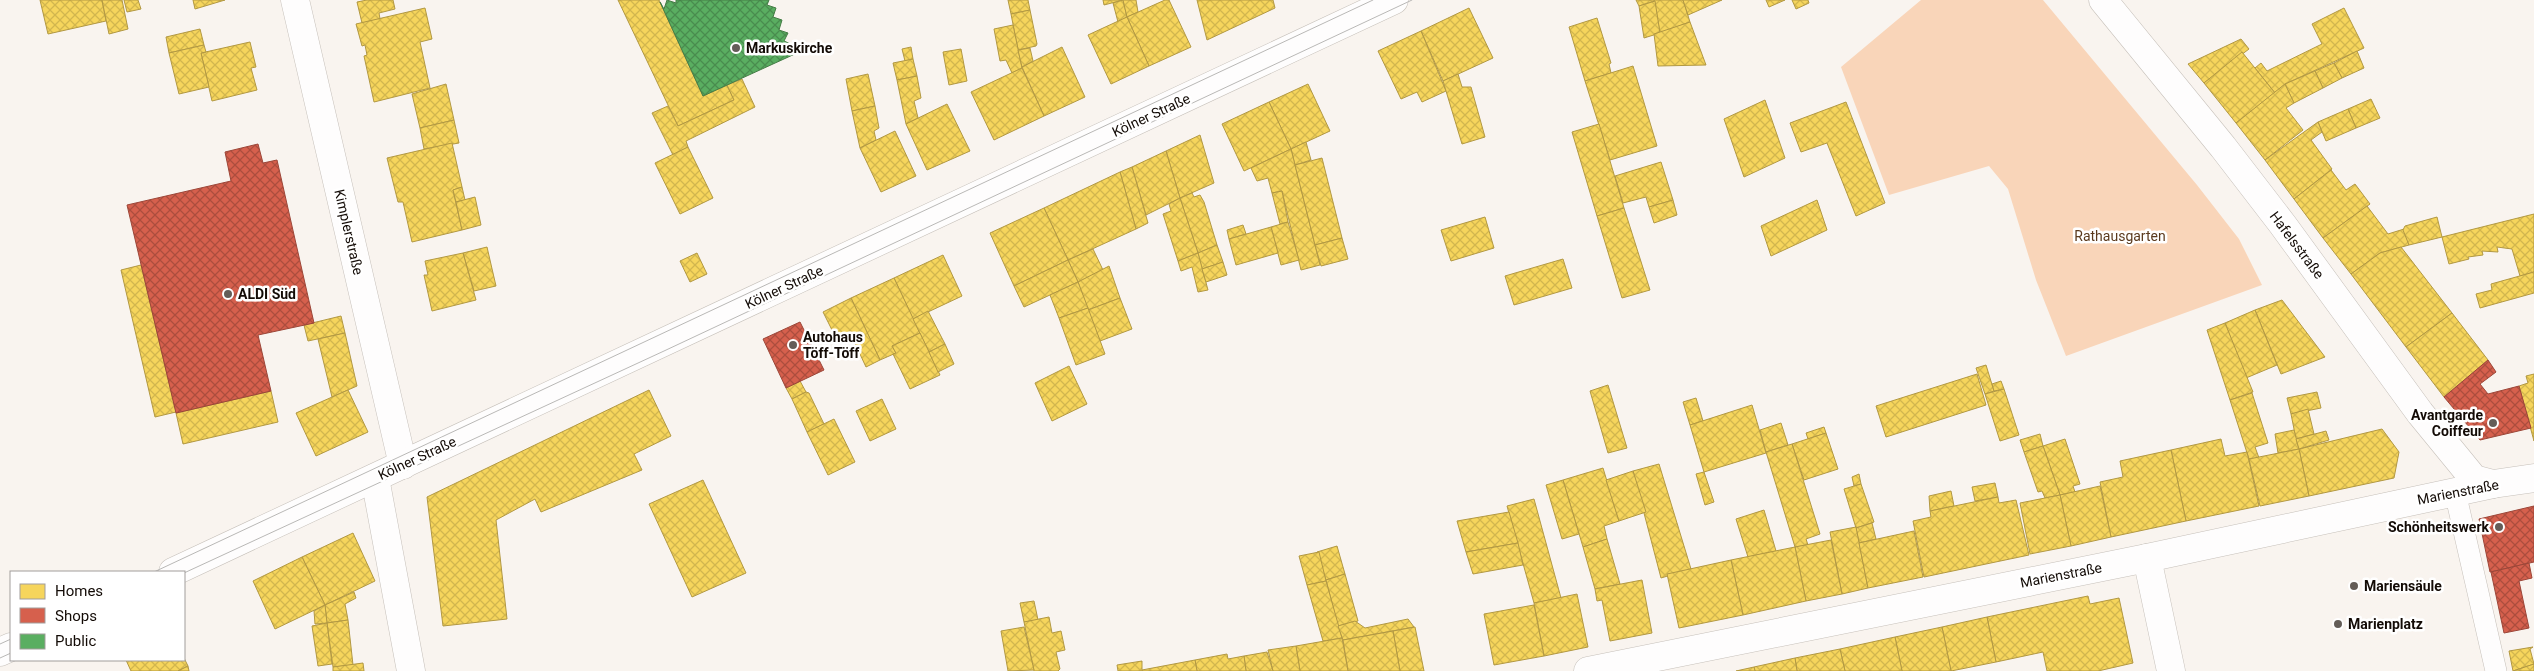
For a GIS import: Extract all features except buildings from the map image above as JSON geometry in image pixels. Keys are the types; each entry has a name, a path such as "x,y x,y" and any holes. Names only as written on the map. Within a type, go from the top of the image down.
{"main road":[{"name":"Kimplerstraße","path":"295,0 403,465"},
{"name":"Kölner Straße","path":"175,571 1394,0"},
{"name":"Hafelsstraße","path":"2103,0 2160,68 2277,218 2420,413 2474,479 2493,484"},
{"path":"375,478 411,671"},
{"name":"Marienstraße","path":"1588,671 2147,558 2493,484 2534,478"},
{"path":"2147,558 2171,671"}],"lane":[{"path":"2455,492 2496,671"}],"green space":[{"name":"Rathausgarten","path":"1921,0 2043,0 2197,185 2239,239 2262,285 2066,356 2036,280 2008,189 1989,166 1889,195 1841,67"}],"tram line":[{"path":"156,571 1373,0"},
{"path":"185,573 664,351 1412,0"},
{"path":"0,644 10,639"},
{"path":"0,658 10,653"}],"place":[{"name":"Markuskirche","path":"736,48"},
{"name":"ALDI Süd","path":"228,294"},
{"name":"Autohaus Töff-Töff","path":"793,345"},
{"name":"Avantgarde Coiffeur","path":"2493,423"},
{"name":"Schönheitswerk","path":"2499,527"},
{"name":"Mariensäule","path":"2354,586"},
{"name":"Marienplatz","path":"2338,624"}]}
